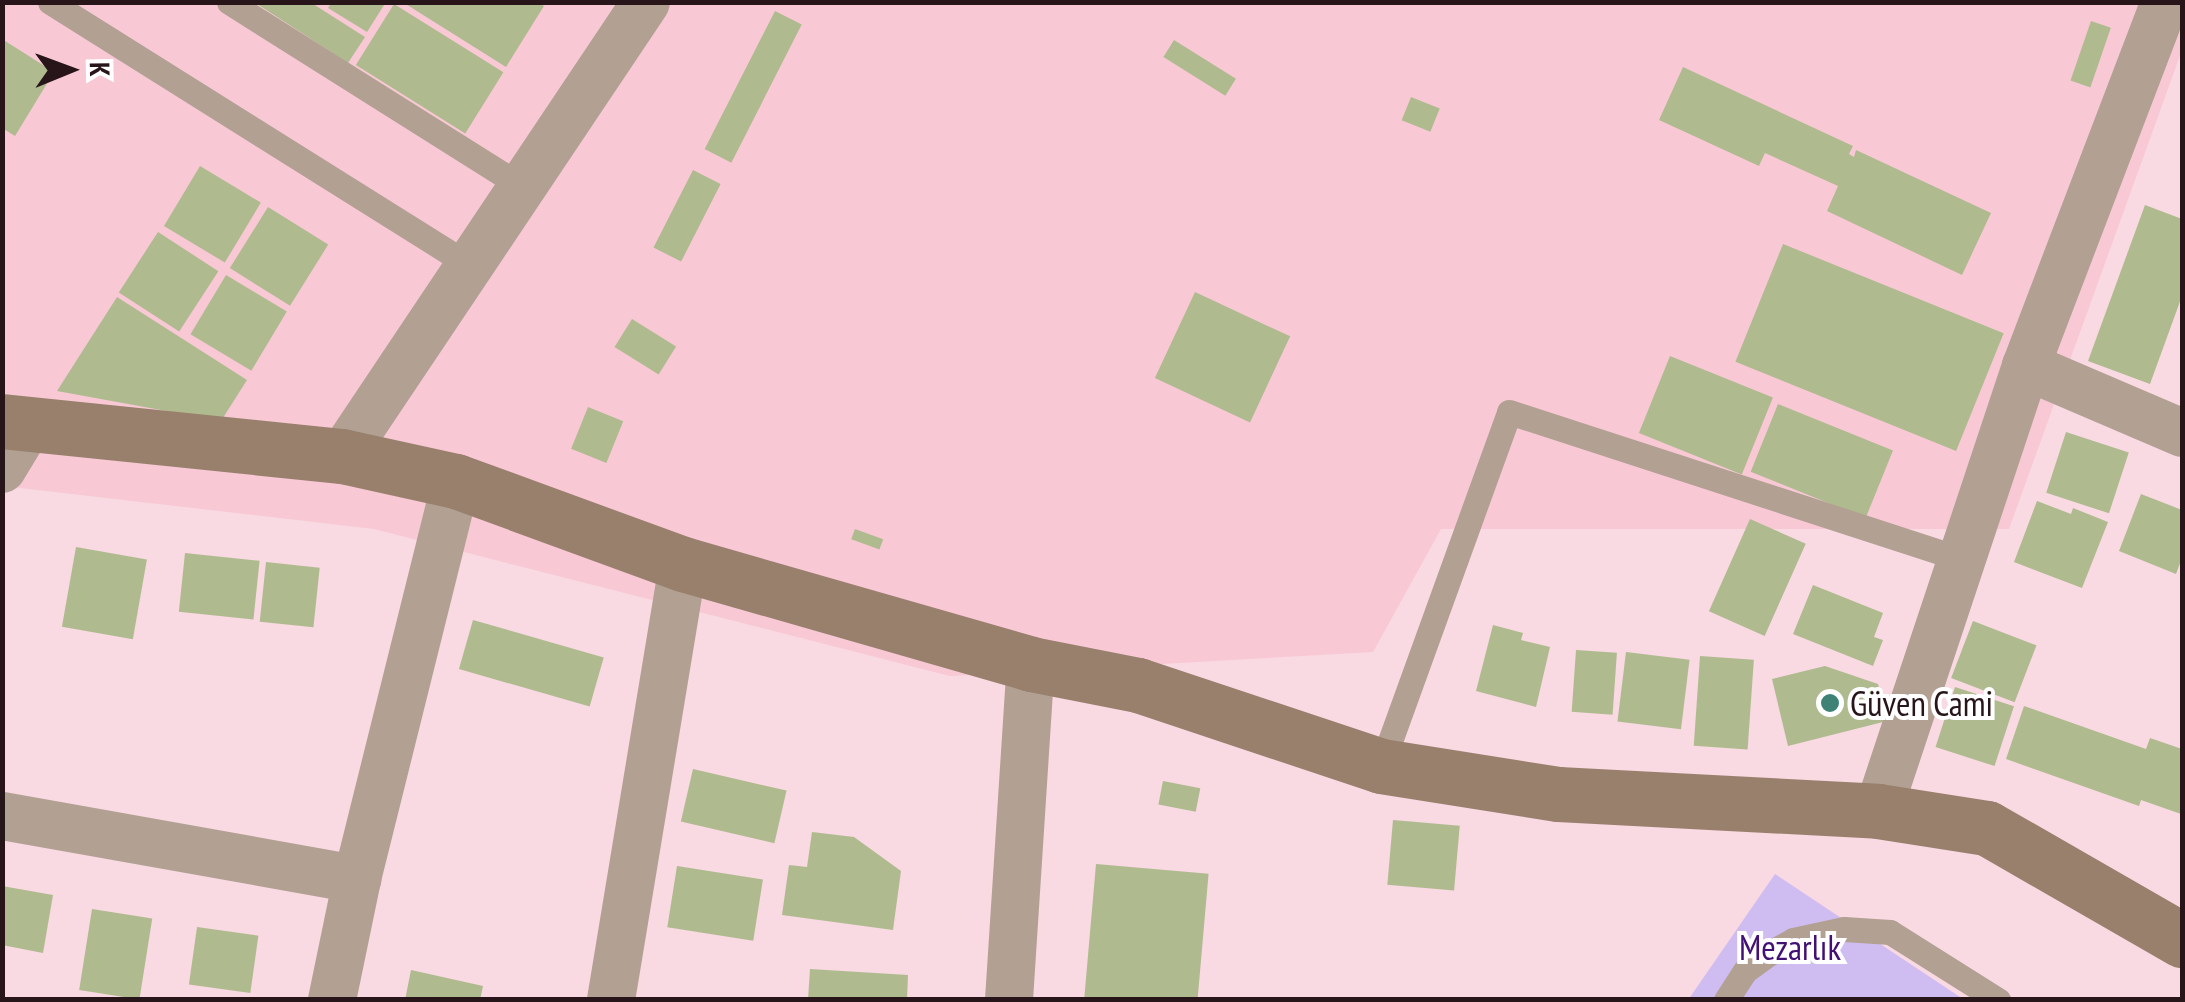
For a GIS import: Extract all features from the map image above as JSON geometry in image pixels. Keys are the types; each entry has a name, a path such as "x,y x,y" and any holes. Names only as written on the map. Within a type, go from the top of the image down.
{"street":[{"path":"342,456 646,2"},
{"path":"1878,811 2026,366 2165,2"},
{"path":"2026,366 2182,433"},
{"path":"12,437 342,456 456,480 684,564 1031,664 1138,686 1381,766 1558,794 1878,811 1987,828 2182,940"},
{"path":"332,1000 356,879 456,480"},
{"path":"612,1000 684,564"},
{"path":"1009,1000 1031,664"},
{"path":"2,816 356,879"}],"lane":[{"path":"50,2 470,265"},
{"path":"228,2 523,187"},
{"path":"1381,766 1508,412 1961,559"},
{"path":"1726,1000 1746,971 1794,940 1844,929 1868,929 1890,932 1998,1000"}],"shaded area":[{"path":"3,3 2182,3 2182,50 2009,529 1441,529 1373,652 950,676 374,529 3,486"}],"green space":[{"name":"Mezarlık","path":"1775,874 1963,999 1688,1000"}],"building":[{"path":"254,2 310,2 365,37 348,63"},
{"path":"332,2 386,2 367,32 328,8"},
{"path":"404,3 538,3 544,6 506,67"},
{"path":"394,4 503,72 465,133 356,65"},
{"path":"775,11 802,25 731,163 705,149"},
{"path":"2091,21 2111,28 2090,87 2070,81"},
{"path":"2,39 54,72 15,136 2,128"},
{"path":"1174,40 1236,79 1225,96 1163,57"},
{"path":"1683,67 1853,146 1849,154 1854,157 1856,150 1991,213 1962,275 1827,211 1838,186 1765,153 1759,166 1659,120"},
{"path":"1411,97 1440,109 1430,132 1402,120"},
{"path":"200,166 261,203 225,263 164,226"},
{"path":"693,170 721,184 681,262 654,248"},
{"path":"2145,205 2182,219 2182,296 2150,384 2088,361"},
{"path":"268,207 328,245 290,306 230,268"},
{"path":"158,232 218,271 179,332 119,292"},
{"path":"1783,244 2004,333 1956,451 1735,362"},
{"path":"226,275 287,312 251,371 190,334"},
{"path":"1195,292 1290,336 1250,422 1155,378"},
{"path":"117,297 247,380 221,421 57,391"},
{"path":"632,319 676,347 659,375 615,347"},
{"path":"1670,356 1773,398 1742,475 1639,433"},
{"path":"1778,404 1893,450 1866,518 1751,472"},
{"path":"588,407 623,421 606,463 571,449"},
{"path":"2066,432 2129,452 2109,513 2046,493"},
{"path":"2141,494 2182,510 2182,558 2176,574 2119,551"},
{"path":"2037,501 2071,514 2073,508 2108,522 2082,588 2014,562"},
{"path":"1750,519 1806,544 1765,636 1709,611"},
{"path":"855,529 883,539 879,550 851,539"},
{"path":"76,547 147,560 133,639 62,627"},
{"path":"185,553 260,561 253,620 179,612"},
{"path":"266,562 320,568 313,627 260,622"},
{"path":"1813,585 1883,613 1874,637 1883,640 1873,666 1793,634"},
{"path":"473,620 604,657 590,707 459,669"},
{"path":"1973,621 2036,645 2015,702 1951,678"},
{"path":"1493,625 1523,633 1521,640 1550,647 1536,707 1476,691"},
{"path":"1576,650 1617,653 1613,715 1572,712"},
{"path":"1626,652 1690,660 1681,729 1617,721"},
{"path":"1700,656 1754,660 1748,750 1694,746"},
{"name":"Güven Cami","path":"1825,666 1878,684 1887,721 1788,746 1772,679"},
{"path":"1955,687 2014,706 1994,766 1936,747"},
{"path":"2024,706 2146,749 2150,738 2182,749 2181,814 2141,800 2139,806 2006,759"},
{"path":"693,769 787,791 774,843 681,822"},
{"path":"1163,781 1200,788 1196,812 1158,805"},
{"path":"1393,820 1460,826 1454,891 1387,885"},
{"path":"812,832 854,837 901,871 893,930 782,915 789,865 807,867"},
{"path":"1096,864 1209,874 1198,1000 1084,999"},
{"path":"677,866 763,880 753,941 667,927"},
{"path":"2,886 53,895 43,953 2,945"},
{"path":"92,909 152,919 139,1000 79,990"},
{"path":"197,927 258,936 250,993 189,984"},
{"path":"810,969 908,975 907,1000 808,1000"},
{"path":"411,970 483,986 480,1000 405,1000"}],"place":[{"name":"Güven Cami","path":"1830,703"}]}
